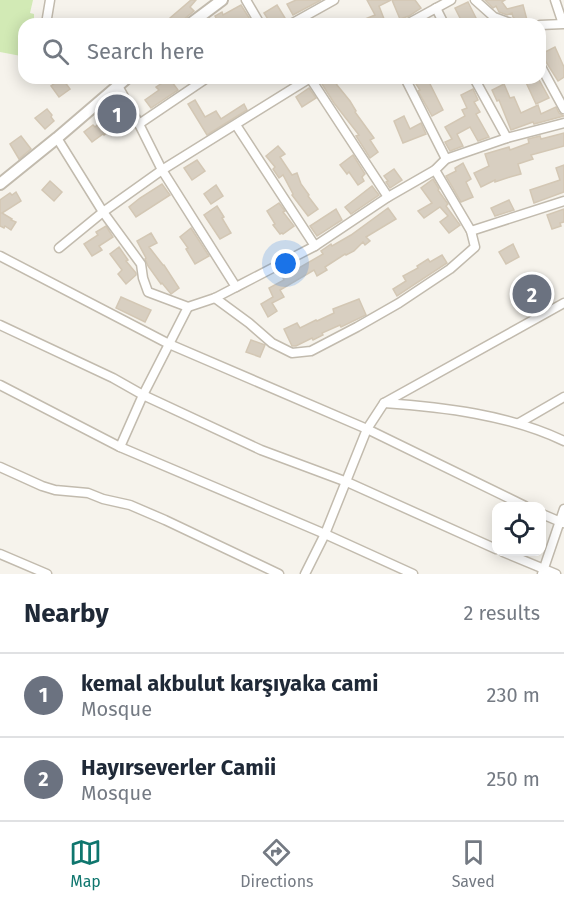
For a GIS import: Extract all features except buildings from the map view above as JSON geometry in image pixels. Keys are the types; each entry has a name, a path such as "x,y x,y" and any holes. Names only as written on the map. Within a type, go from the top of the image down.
{"street":[{"path":"47,18 50,0"},
{"path":"198,18 222,0"},
{"path":"246,0 256,18"},
{"path":"302,18 334,0"},
{"path":"418,18 451,0"},
{"path":"475,0 497,18"},
{"path":"546,25 563,24 555,0"},
{"path":"436,8 441,18"},
{"path":"546,76 564,109"},
{"path":"0,184 120,84"},
{"path":"139,124 198,84"},
{"path":"59,248 103,212 162,170 301,84"},
{"path":"314,84 388,197"},
{"path":"408,84 446,159"},
{"path":"477,84 507,138"},
{"path":"118,86 162,170 236,287"},
{"path":"57,138 103,212 141,264 148,292 188,307 215,298 315,246 388,197 435,170 446,159 507,138 564,123"},
{"path":"236,125 315,246"},
{"path":"215,298 272,343 291,353 311,351 399,303 450,269 475,247 471,231 435,170"},
{"path":"471,231 564,201"},
{"path":"0,256 169,344 367,429 515,502"},
{"path":"305,574 325,534 367,429 384,403 564,303"},
{"path":"120,447 143,395 188,307"},
{"path":"0,325 261,450 347,482 492,547"},
{"path":"0,385 120,447 413,574"},
{"path":"519,423 564,397"},
{"path":"384,403 429,406 519,423 564,441"},
{"path":"0,467 55,490 88,493 130,505 279,574"},
{"path":"543,572 562,523 564,509"},
{"path":"546,516 562,523"},
{"path":"0,554 47,574"},
{"path":"511,556 543,572 556,574"}],"green space":[{"path":"0,0 33,0 30,13 34,14 34,18 18,18 18,55 0,52"}],"place":[{"name":"kemal akbulut karşıyaka cami","path":"117,114"},
{"name":"Hayırseverler Camii","path":"532,294"}]}
